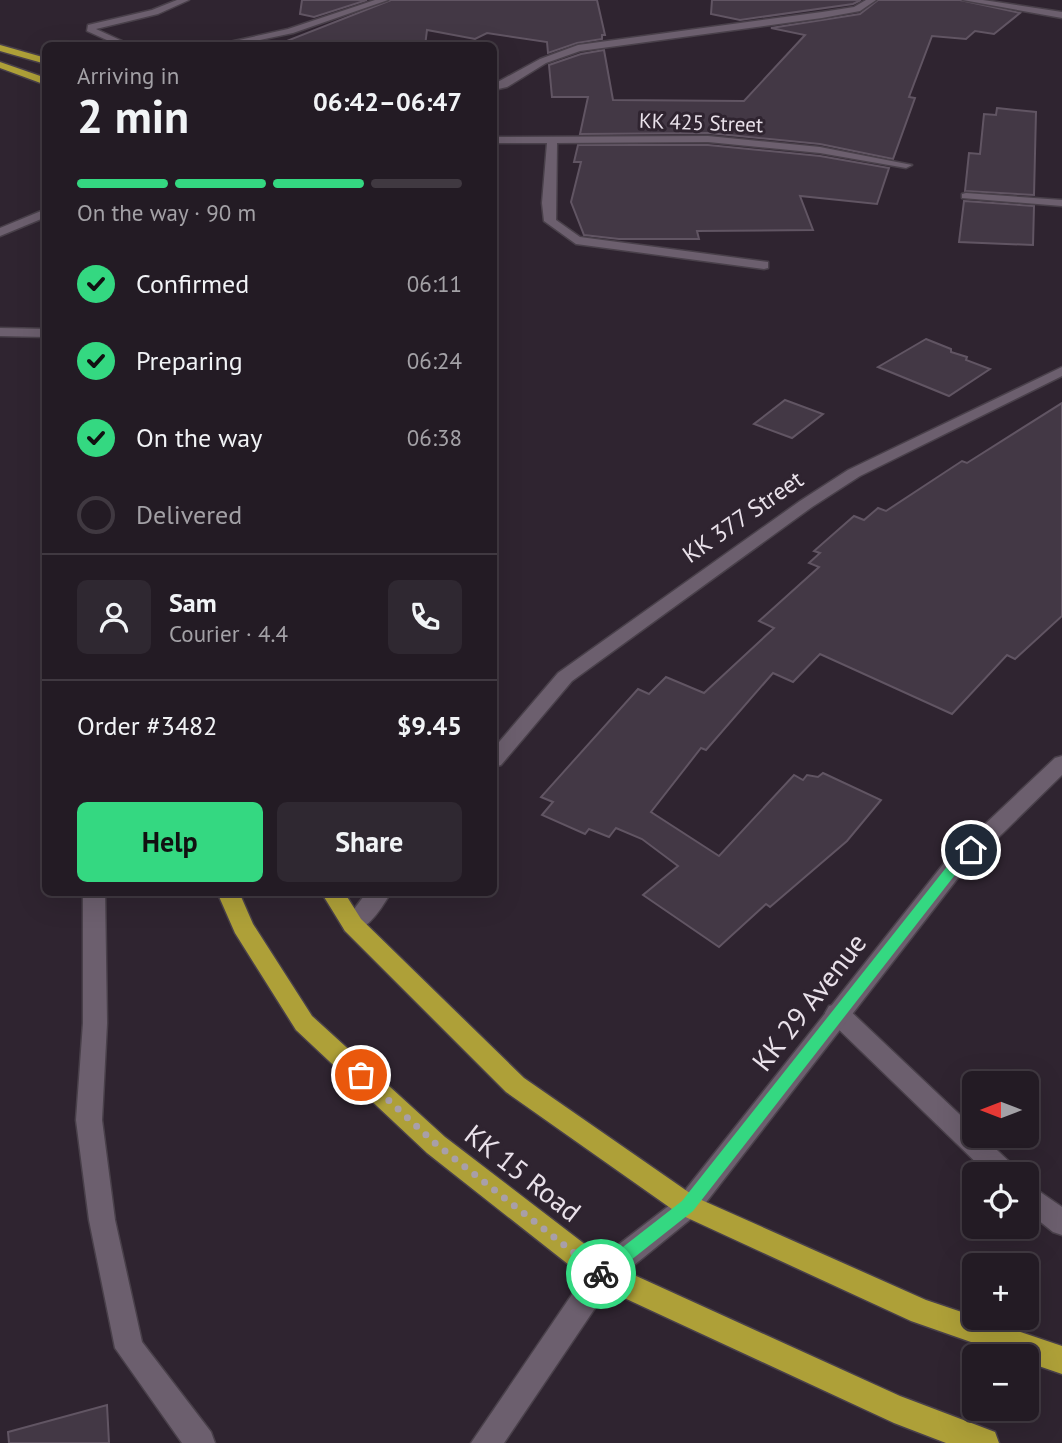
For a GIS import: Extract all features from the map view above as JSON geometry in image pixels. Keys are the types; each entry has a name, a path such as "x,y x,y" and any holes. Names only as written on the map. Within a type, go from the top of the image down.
{"highway":[{"path":"0,48 42,60"},
{"path":"0,65 42,80"},
{"name":"KK 15 Road","path":"230,896 243,928 304,1023 436,1144 602,1274 894,1408 985,1443"},
{"path":"335,896 353,925 515,1085 688,1206 921,1312 1062,1360"}],"street":[{"path":"119,42 92,31 91,27 155,12 185,0"},
{"path":"236,42 290,31 384,0"},
{"path":"497,86 504,85 543,61 578,48 822,15 857,9 872,0"},
{"path":"967,0 1061,14"},
{"path":"136,4 155,12"},
{"name":"KK 425 Street","path":"497,140 708,139 820,150 906,165"},
{"path":"552,141 548,203 550,221 576,240 611,247 764,265"},
{"path":"966,195 1062,203"},
{"path":"1,231 42,214"},
{"path":"0,332 42,333"},
{"name":"KK 377 Street","path":"497,756 565,677 806,504 854,473 1062,371"},
{"name":"KK 29 Avenue","path":"602,1274 688,1206 953,868 1062,764"},
{"path":"94,896 95,1023 89,1120 102,1220 129,1348 200,1443"},
{"path":"353,925 377,896"},
{"path":"837,1013 992,1162"},
{"path":"1039,1205 1062,1223"}],"lane":[{"path":"486,1443 602,1274"}],"building":[{"path":"302,0 367,0 314,17 300,14"},
{"path":"391,0 597,0 605,35 602,35 602,39 577,43 548,53 547,42 487,33 475,39 427,30 426,42 284,42"},
{"path":"712,0 861,0 853,4 740,20 711,14"},
{"path":"878,0 960,0 1020,13 994,34 975,31 966,39 932,36 909,97 915,98 893,159 820,144 708,133 580,134 588,97 552,97 549,65 581,54 604,50 613,100 744,101 805,35 771,28 860,14"},
{"path":"997,108 1036,112 1034,195 965,191 969,153 980,154 984,114 996,115"},
{"path":"578,145 708,145 820,156 889,168 877,204 800,196 813,230 697,231 699,239 619,239 584,235 571,202 581,162 574,162"},
{"path":"964,201 1034,206 1033,245 959,242"},
{"path":"926,339 990,369 949,396 878,367"},
{"path":"785,400 823,414 792,438 754,424"},
{"path":"1062,403 1062,616 1015,659 1007,655 952,714 820,654 793,682 773,673 706,750 701,748 651,812 719,856 794,775 803,780 807,775 818,777 823,773 881,800 847,841 770,907 766,904 719,947 643,895 678,866 642,839 616,828 609,837 589,829 585,834 542,815 553,802 541,797 638,689 649,694 666,677 704,693 774,628 759,621 819,567 809,563 820,553 814,551 854,516 864,520 878,508 886,511 962,461 967,463"},
{"path":"107,1405 109,1443 9,1443 8,1432"}],"way so far":[{"path":"361,1075 436,1144 601,1274"}],"route":[{"path":"601,1274 688,1206 854,992 953,868 971,850"}]}
